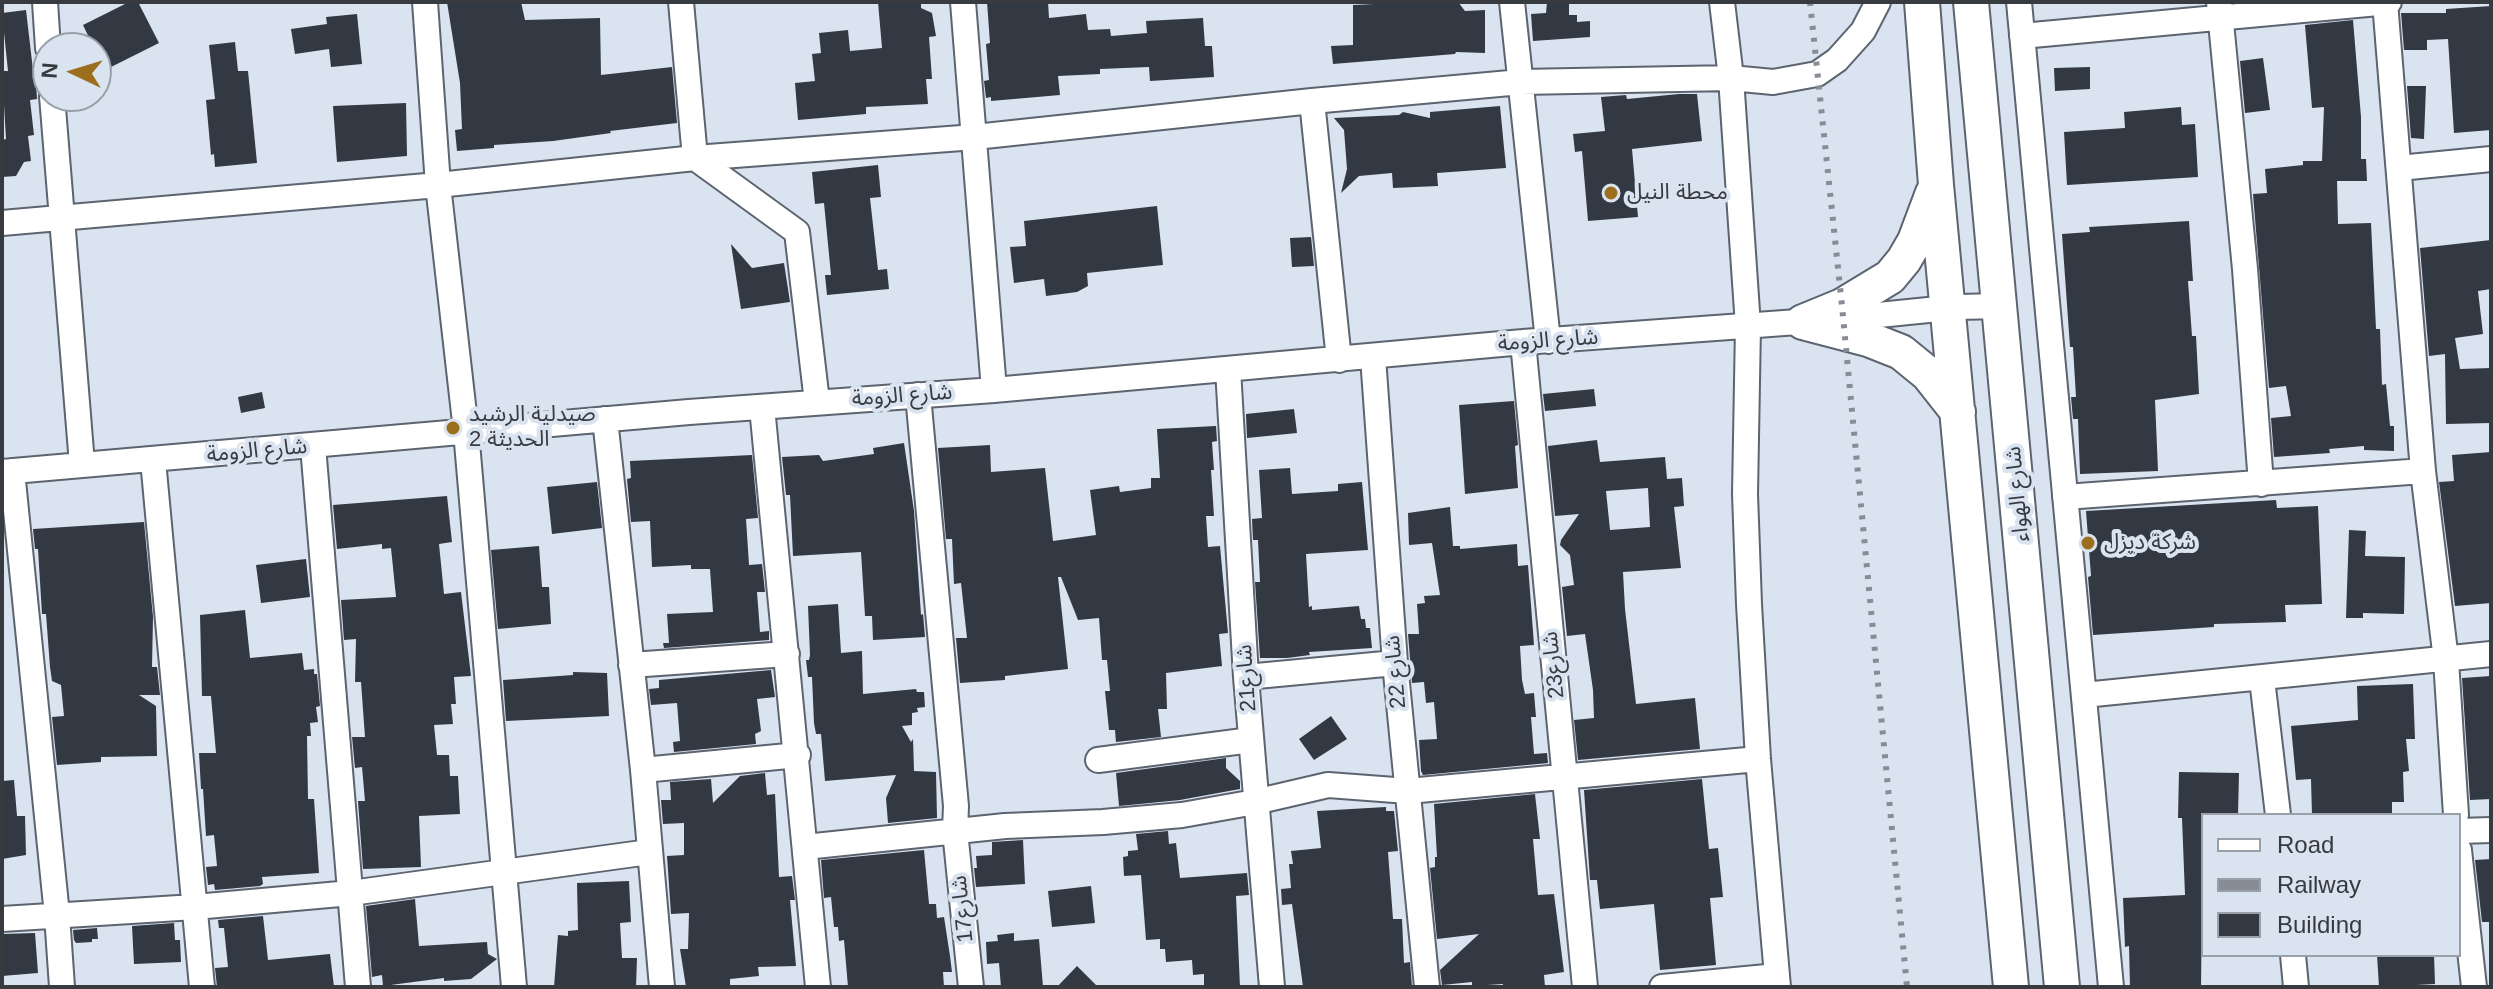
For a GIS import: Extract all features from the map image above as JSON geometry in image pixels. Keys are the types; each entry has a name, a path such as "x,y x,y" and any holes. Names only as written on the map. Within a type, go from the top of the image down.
{"highway":[{"path":"1922,2 1936,185 2011,987"},
{"name":"شارع الهواء","path":"1971,2 2062,987"},
{"path":"1803,322 1842,306 1890,277 1915,241 1936,185"},
{"path":"1803,322 1868,339 1901,352 1928,374 1958,412"}],"street":[{"path":"45,2 47,32"},
{"path":"425,2 438,185 466,431 514,987"},
{"path":"681,2 695,158 797,232 817,402"},
{"path":"963,2 994,390"},
{"name":"شارع23","path":"1512,2 1521,82 1535,342 1565,778 1585,987"},
{"path":"1662,987 1777,982 1758,759 1745,494 1748,326 1731,78 1722,2"},
{"path":"2,223 438,185 695,158 975,137 1521,82 1731,78 1773,82 1817,74 1837,60 1863,31 1878,2"},
{"path":"2019,2 2111,987"},
{"path":"2022,36 2220,10 2387,2 2423,471 2446,660 2456,813"},
{"path":"2220,10 2245,269 2261,484"},
{"path":"1312,101 1339,360"},
{"path":"53,112 82,464"},
{"path":"2399,168 2491,159"},
{"name":"شارع الزومة","path":"7,471 1535,342 2000,306"},
{"name":"شارع 22","path":"1373,357 1395,663 1427,987"},
{"name":"شارع21","path":"1228,369 1246,677 1272,987"},
{"name":"شارع17","path":"918,395 971,987"},
{"path":"762,407 818,987"},
{"path":"605,419 643,770 662,987"},
{"path":"313,446 358,987"},
{"path":"153,460 202,987"},
{"path":"7,471 57,915 62,987"},
{"path":"2065,497 2423,471"},
{"path":"631,665 787,654"},
{"path":"2084,695 2491,654"},
{"path":"1246,677 1395,663"},
{"path":"2262,679 2278,813"},
{"path":"1098,760 1251,740"},
{"path":"643,770 798,755"},
{"path":"805,847 955,831 1182,815 1328,785 1408,791 1758,759"},
{"path":"2461,831 2491,830"},
{"path":"2,919 351,893 649,852"},
{"path":"2461,868 2474,987"},
{"path":"2293,957 2296,987"}],"building":[{"path":"129,2 138,2 159,43 112,66 112,32 86,32 83,25"},
{"path":"447,2 521,2 525,20 600,18 601,75 672,67 677,123 457,151 455,130 462,129 460,83"},
{"path":"878,2 921,2 921,8 932,13 936,36 929,37 932,79 926,79 928,104 866,107 866,114 798,120 795,83 815,81 812,54 821,53 819,33 848,30 850,51 882,48"},
{"path":"987,2 1048,2 1049,18 1086,14 1088,30 1110,29 1111,36 1147,33 1146,21 1203,18 1205,46 1212,46 1214,77 1150,81 1149,67 1100,69 1100,74 1058,76 1060,95 991,101 991,97 986,98 984,81 989,80"},
{"path":"1458,2 1465,11 1485,10 1485,53 1456,52 1333,64 1331,46 1353,45 1353,5"},
{"path":"1547,2 1569,2 1569,15 1577,15 1577,22 1590,21 1590,37 1533,41 1531,14 1546,13"},
{"path":"2491,6 2491,130 2454,133 2448,39 2427,40 2427,50 2404,50 2401,13 2446,13 2446,9"},
{"path":"26,10 32,61 30,100 34,135 28,136 31,161 24,162 16,176 2,177 2,140 6,139 2,71 8,71 2,13"},
{"path":"357,14 362,64 331,67 329,49 295,54 291,29 327,24 326,17"},
{"path":"2353,20 2361,117 2361,159 2366,159 2367,181 2337,181 2338,224 2371,223 2376,329 2380,329 2382,385 2386,384 2390,426 2394,426 2394,451 2364,450 2364,446 2329,449 2330,453 2274,457 2271,418 2291,416 2286,386 2269,388 2253,194 2267,193 2265,169 2303,165 2303,161 2322,161 2324,107 2312,108 2305,25"},
{"path":"235,42 238,71 248,71 257,163 215,167 206,100 215,99 209,45"},
{"path":"2263,58 2270,110 2245,113 2240,61"},
{"path":"2090,67 2090,89 2055,91 2054,68"},
{"path":"2407,86 2426,86 2424,139 2411,138"},
{"path":"1697,94 1702,141 1632,149 1638,217 1588,221 1582,151 1575,152 1573,134 1605,131 1601,97 1626,95 1627,99"},
{"path":"406,103 407,156 337,162 333,106"},
{"path":"1500,106 1506,168 1437,173 1438,186 1393,188 1392,173 1359,176 1341,193 1347,169 1344,130 1334,118 1399,115 1403,112 1430,118 1430,112"},
{"path":"2181,107 2182,125 2195,124 2198,177 2067,185 2064,132 2125,128 2124,112"},
{"path":"878,165 881,197 870,198 878,270 887,269 889,289 827,295 825,275 831,275 824,203 815,204 812,172"},
{"path":"1157,206 1163,265 1087,273 1088,286 1077,292 1046,296 1044,279 1014,283 1010,247 1026,246 1024,221"},
{"path":"2189,221 2193,281 2188,281 2192,336 2196,336 2199,394 2155,400 2158,471 2080,474 2078,419 2073,419 2071,397 2076,397 2062,234 2090,232 2089,227"},
{"path":"1311,237 1314,266 1292,267 1290,238"},
{"path":"2491,240 2491,289 2478,291 2483,334 2455,338 2460,369 2491,368 2491,423 2446,424 2445,354 2429,356 2420,248"},
{"path":"731,244 752,268 784,263 790,302 741,309"},
{"path":"1594,389 1596,406 1545,411 1543,394"},
{"path":"262,392 265,408 241,413 238,397"},
{"path":"1514,401 1518,488 1465,494 1459,405"},
{"path":"1294,409 1297,433 1247,438 1246,414"},
{"path":"1216,426 1217,441 1212,442 1214,470 1211,470 1214,516 1206,516 1208,547 1220,546 1228,633 1219,634 1222,666 1166,673 1167,709 1158,709 1161,737 1116,742 1115,730 1109,730 1105,691 1110,691 1107,660 1102,660 1099,618 1078,620 1061,577 1058,577 1068,669 1005,676 1005,680 960,683 956,638 967,638 961,583 954,584 952,539 946,539 938,448 990,445 991,472 1045,468 1053,541 1096,535 1090,490 1119,486 1120,492 1151,488 1151,478 1160,478 1157,429"},
{"path":"1597,440 1600,462 1665,457 1667,479 1682,478 1684,506 1674,507 1681,568 1623,572 1625,609 1636,704 1695,698 1700,749 1578,760 1574,720 1594,718 1593,690 1585,634 1567,636 1562,587 1574,585 1570,555 1560,545 1579,514 1555,516 1548,446","holes":["1648,488 1650,527 1610,530 1606,491"]},
{"path":"904,443 914,511 925,637 873,640 872,616 865,616 861,552 793,556 790,495 786,495 782,457 819,455 823,461 874,454 873,448"},
{"path":"2491,452 2491,603 2455,606 2439,482 2454,481 2452,455"},
{"path":"752,455 758,518 746,519 749,565 762,564 765,592 757,592 760,632 769,631 769,640 664,648 663,643 669,643 667,614 713,612 710,569 691,569 691,565 652,567 650,521 631,522 627,479 631,478 630,461"},
{"path":"1290,468 1292,494 1338,491 1338,484 1362,482 1368,550 1306,554 1309,607 1312,606 1312,610 1359,606 1361,619 1365,619 1366,628 1370,628 1372,648 1309,652 1310,655 1287,658 1260,658 1255,582 1260,582 1258,540 1253,540 1252,519 1262,518 1259,470"},
{"path":"597,482 602,528 552,534 547,487"},
{"path":"447,496 452,542 439,544 444,594 461,592 471,676 454,677 456,704 451,704 453,724 434,725 437,755 449,755 450,776 458,776 460,814 419,816 421,867 363,869 358,801 365,801 362,767 355,768 352,737 365,737 361,682 355,682 356,639 344,640 341,600 396,597 391,548 382,549 382,544 337,549 333,505"},
{"path":"2276,500 2277,508 2318,506 2322,604 2285,605 2286,622 2214,624 2214,627 2093,635 2086,511"},
{"path":"1450,507 1453,546 1460,546 1460,549 1517,544 1518,566 1528,565 1534,645 1520,646 1522,680 1525,694 1534,693 1536,717 1531,717 1534,754 1547,753 1548,763 1423,775 1421,771 1419,740 1437,739 1434,702 1426,703 1424,682 1412,683 1408,634 1419,634 1417,604 1425,603 1424,596 1440,595 1432,543 1409,545 1408,513"},
{"path":"144,522 153,617 152,667 157,667 160,695 139,695 156,706 157,756 101,757 101,762 57,765 52,717 64,716 61,685 52,681 46,614 42,614 38,549 35,549 33,529"},
{"path":"2349,530 2366,531 2365,556 2405,557 2404,614 2363,613 2363,618 2346,618"},
{"path":"539,546 542,587 549,587 551,624 498,629 491,550"},
{"path":"306,559 310,597 261,603 256,565"},
{"path":"838,604 841,653 862,651 863,694 916,689 917,692 924,692 925,707 917,708 918,712 912,713 912,725 902,726 911,742 913,739 914,771 936,772 937,818 888,823 886,798 896,775 825,781 821,734 816,734 812,677 808,677 806,660 810,655 808,606"},
{"path":"245,610 250,658 302,653 304,670 314,669 314,674 317,674 318,722 310,723 311,736 307,736 308,799 314,799 319,873 262,877 263,884 260,886 215,890 214,884 208,885 206,867 217,866 214,835 206,836 199,753 216,753 211,696 202,696 200,615"},
{"path":"771,670 775,697 757,699 761,731 755,734 756,744 674,752 673,742 680,741 677,703 651,705 649,689 659,688 659,680"},
{"path":"573,672 607,673 609,716 506,721 503,680 573,675"},
{"path":"2491,676 2491,799 2470,800 2462,678"},
{"path":"2413,684 2415,739 2406,739 2409,771 2403,772 2404,802 2392,802 2392,813 2312,813 2311,779 2296,780 2291,726 2358,720 2357,686"},
{"path":"1331,716 1347,739 1314,760 1299,739"},
{"path":"1226,758 1226,768 1240,781 1240,789 1180,800 1119,806 1116,773"},
{"path":"2179,772 2239,773 2238,813 2201,813 2201,987 2130,987 2123,898 2185,895 2182,818 2178,818"},
{"path":"765,773 767,795 775,794 779,877 792,876 795,900 790,900 796,966 758,967 759,976 730,979 730,987 686,987 680,949 688,949 689,913 671,914 667,856 684,855 684,823 663,824 661,800 671,800 670,782 711,779 713,803 740,776"},
{"path":"1702,779 1709,849 1718,848 1723,897 1710,898 1716,965 1660,970 1654,904 1600,909 1597,880 1590,880 1584,790"},
{"path":"14,780 17,816 25,816 26,855 2,859 2,781"},
{"path":"1535,794 1540,839 1533,839 1538,895 1554,894 1564,972 1544,975 1545,987 1503,987 1503,984 1472,986 1472,982 1442,985 1440,970 1479,934 1437,939 1430,868 1435,867 1437,857 1434,804"},
{"path":"1386,807 1386,811 1394,811 1398,851 1388,852 1393,919 1402,919 1404,963 1410,962 1412,987 1303,987 1292,904 1282,905 1281,889 1291,888 1291,851 1321,848 1317,811"},
{"path":"1168,831 1169,844 1176,843 1180,878 1247,873 1249,895 1236,896 1240,987 1204,987 1204,974 1193,975 1192,960 1166,962 1165,949 1160,949 1160,939 1146,940 1141,875 1124,876 1123,857 1128,856 1128,851 1138,850 1136,834"},
{"path":"1023,840 1025,884 976,887 976,856 992,855 992,842"},
{"path":"924,850 929,904 936,904 937,918 944,917 950,956 952,972 943,972 944,987 848,987 844,940 839,941 838,927 834,927 831,897 824,898 821,860"},
{"path":"2491,859 2491,922 2482,922 2475,860"},
{"path":"629,881 631,922 620,923 622,958 637,958 636,987 554,987 558,935 568,936 568,931 578,930 577,883"},
{"path":"1091,886 1095,923 1052,927 1048,891"},
{"path":"415,899 419,946 487,942 488,954 497,959 471,979 444,981 444,978 383,986 382,975 372,977 366,906"},
{"path":"263,916 268,960 330,954 334,987 217,987 215,968 228,967 224,928 219,928 218,920"},
{"path":"174,923 175,940 180,940 181,962 134,964 132,926"},
{"path":"97,928 98,939 76,943 74,940 73,930"},
{"path":"35,933 38,973 2,976 2,934"},
{"path":"1014,933 1014,941 1039,939 1043,987 1001,987 999,963 987,964 986,942 998,941 997,935"},
{"path":"2377,957 2434,957 2435,984 2379,987"},
{"path":"1077,966 1098,987 1057,987"}],"railway":[{"path":"1810,2 1907,987"}],"place":[{"name":"محطة النيل","path":"1611,193"},
{"name":"صيدلية الرشيد الحديثة 2","path":"453,428"},
{"name":"شركة ديزل","path":"2088,543"}]}
